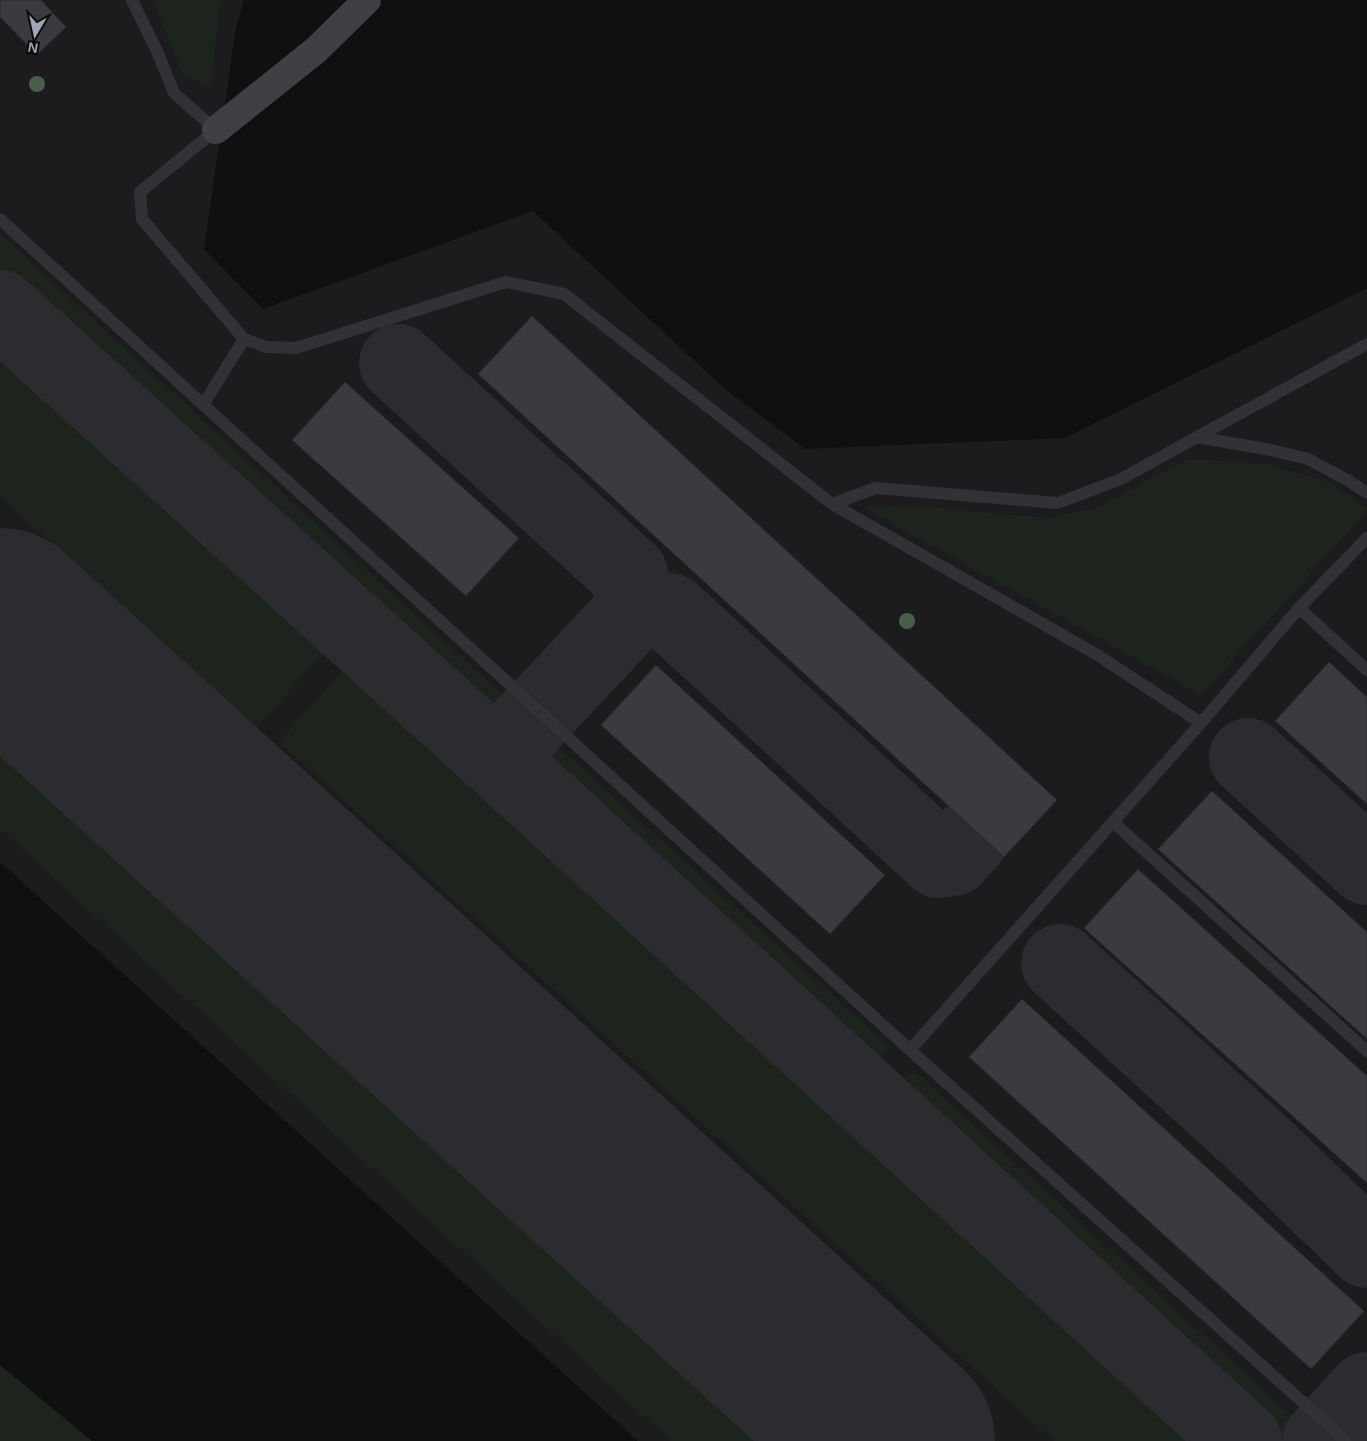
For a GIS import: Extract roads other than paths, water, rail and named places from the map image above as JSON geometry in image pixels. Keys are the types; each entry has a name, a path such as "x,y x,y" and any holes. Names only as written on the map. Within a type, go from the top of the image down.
{"street":[{"path":"216,130 316,50 367,0"}],"lane":[{"path":"132,0 157,51 174,93 216,130 140,192 142,219 244,339 266,347 296,348 506,282 564,294 832,504 1096,654 1201,723"},
{"path":"0,219 910,1050 1346,1441"},
{"path":"203,405 244,339"},
{"path":"832,504 876,488 1058,503 1121,479 1367,344"},
{"path":"1197,437 1271,450 1308,459 1367,493"},
{"path":"910,1050 1201,723 1299,608 1367,538"},
{"path":"1299,608 1367,670"},
{"path":"1113,822 1367,1051"}]}
